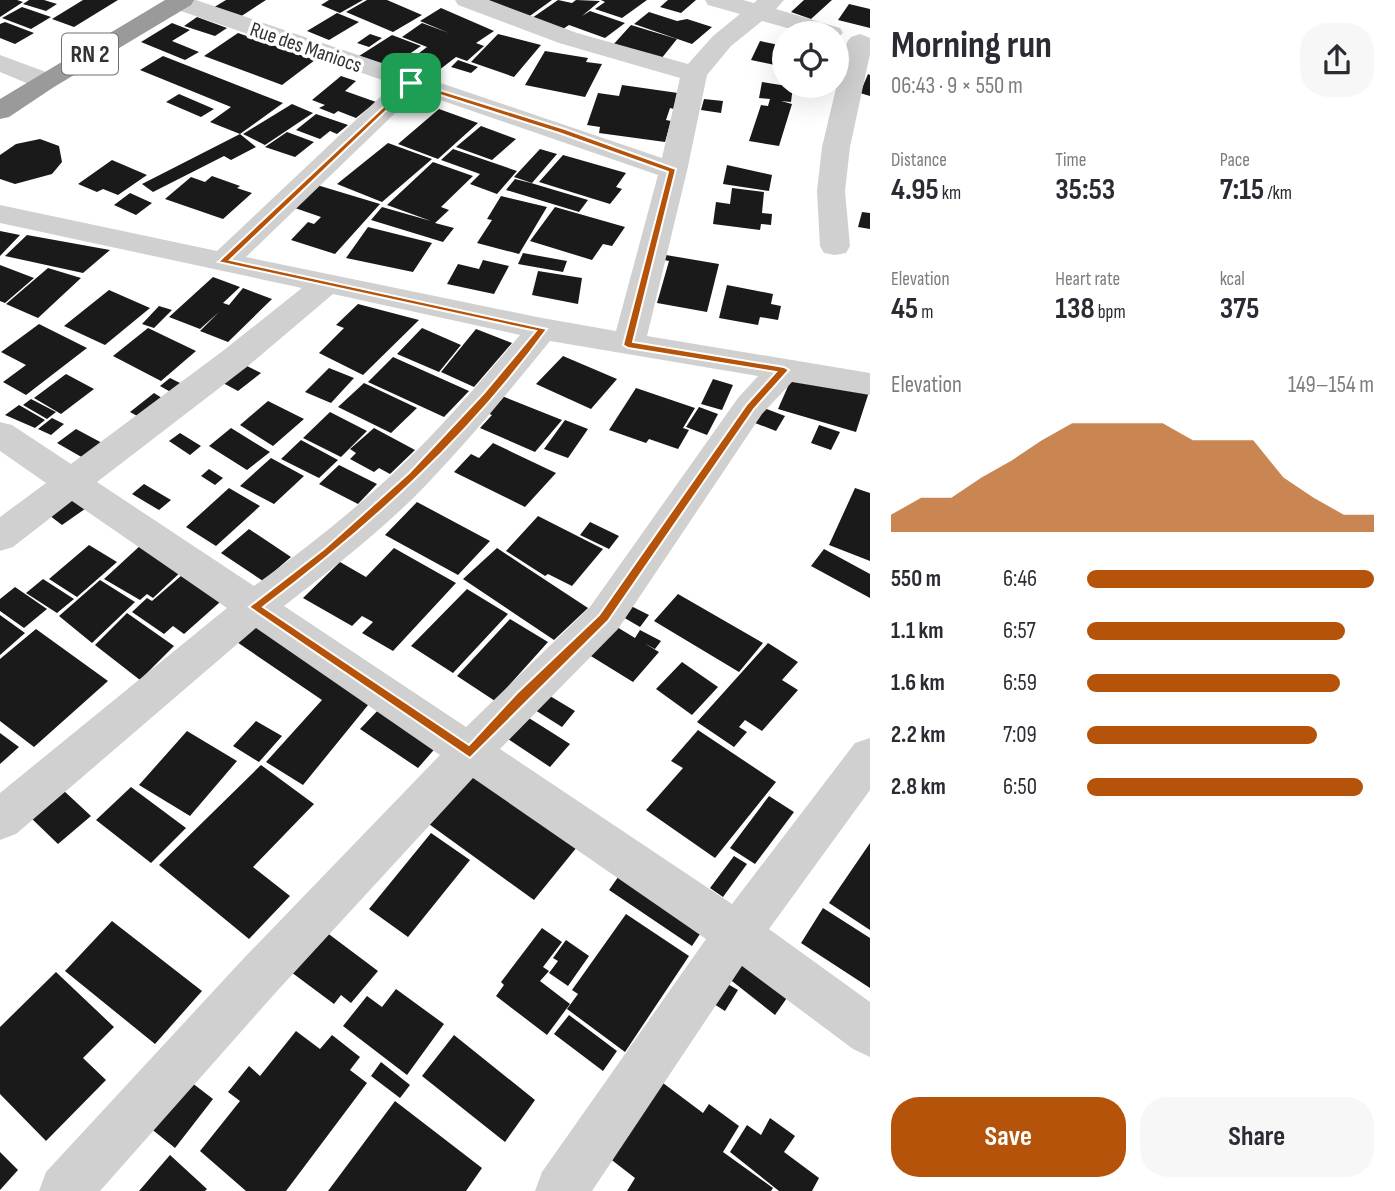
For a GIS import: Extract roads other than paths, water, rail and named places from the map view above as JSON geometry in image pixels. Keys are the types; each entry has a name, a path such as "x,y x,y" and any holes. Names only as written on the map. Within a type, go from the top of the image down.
{"highway":[{"name":"RN 2","path":"0,111 45,80 180,1"}],"street":[{"path":"467,0 568,38 694,74"},
{"path":"717,0 764,5 802,21"},
{"name":"Rue des Maniocs","path":"180,1 411,83 562,131 673,171"},
{"path":"628,345 673,171 694,74 722,41 764,5"},
{"path":"835,246 831,191 855,40"},
{"path":"0,63 45,80"},
{"path":"223,262 411,83"},
{"path":"0,214 542,329 870,384"},
{"path":"0,537 236,358 327,283"},
{"path":"0,820 255,607 327,552 413,476 487,396 542,329"},
{"path":"65,1191 261,974 522,697 604,618 750,406 784,370"},
{"path":"0,434 737,934 870,1032"},
{"path":"561,1191 737,934 870,756"}]}
